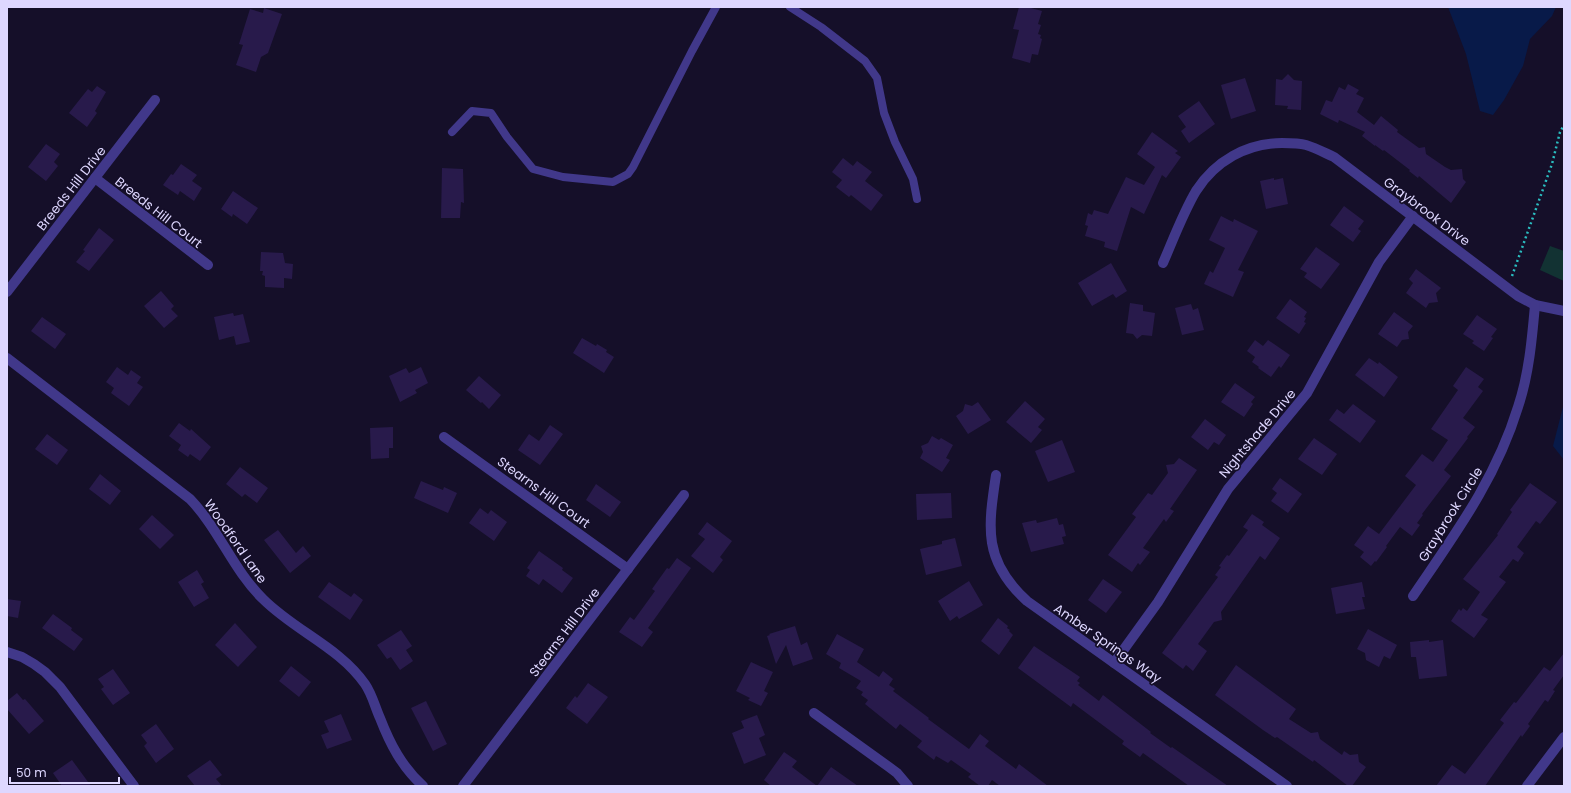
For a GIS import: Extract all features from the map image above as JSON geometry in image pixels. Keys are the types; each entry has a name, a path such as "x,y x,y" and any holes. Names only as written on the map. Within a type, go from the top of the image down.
{"street":[{"name":"Breeds Hill Drive","path":"7,292 155,100"},
{"name":"Graybrook Drive","path":"1162,263 1194,196 1208,175 1218,166 1232,156 1253,147 1270,143 1299,144 1328,153 1518,296 1535,305 1564,311"},
{"name":"Breeds Hill Court","path":"95,178 208,266"},
{"name":"Nightshade Drive","path":"1114,663 1161,597 1224,494 1244,468 1295,410 1307,393 1379,262 1412,216"},
{"name":"Graybrook Circle","path":"1413,596 1480,496 1505,445 1519,406 1525,381 1530,357 1535,305"},
{"name":"Woodford Lane","path":"7,358 190,499 201,510 243,575 262,599 339,656 351,667 366,686 386,736 396,754 412,776 423,786"},
{"name":"Stearns Hill Court","path":"444,437 628,569"},
{"name":"Amber Springs Way","path":"996,475 990,519 990,533 999,566 1018,592 1027,601 1286,786"},
{"name":"Stearns Hill Drive","path":"463,786 684,495"},
{"path":"7,652 22,657 34,664 55,682 134,786"},
{"path":"814,713 897,773 908,786"},
{"path":"1527,786 1564,737"}],"lane":[{"path":"452,132 472,112 491,113 507,137 533,169 563,177 613,182 628,174 633,166 716,7"},
{"path":"790,7 821,27 865,61 877,78 884,113 913,179 917,199"}],"path":[{"path":"1508,288 1552,164 1560,132 1564,125"}],"green space":[{"path":"1550,246 1564,251 1564,281 1540,270"}],"water":[{"path":"1448,7 1556,7 1552,16 1530,39 1523,66 1504,100 1493,115 1480,111 1466,54"},
{"path":"1564,403 1564,460 1553,446"}],"building":[{"path":"1019,7 1027,7 1042,11 1038,24 1041,25 1038,34 1041,35 1040,38 1042,39 1038,55 1032,54 1030,63 1012,58 1019,30 1013,29"},
{"path":"264,8 282,14 268,53 261,57 256,72 236,65 243,45 239,44 250,9 263,13"},
{"path":"1288,74 1294,80 1302,81 1301,110 1287,109 1288,106 1275,105 1276,79 1282,80"},
{"path":"1245,78 1256,111 1231,119 1221,85"},
{"path":"1348,84 1359,90 1356,94 1364,98 1357,112 1374,125 1381,116 1398,130 1397,132 1419,148 1425,147 1426,154 1445,167 1451,170 1462,169 1463,179 1466,182 1451,203 1419,176 1418,178 1384,150 1383,151 1375,146 1362,136 1365,132 1339,120 1338,123 1320,114 1326,100 1332,102 1339,87 1345,90"},
{"path":"97,86 106,92 95,111 97,113 87,127 69,113 88,89 92,92"},
{"path":"1199,101 1215,124 1189,143 1181,131 1186,127 1178,116"},
{"path":"1152,132 1178,151 1175,153 1181,157 1166,178 1162,175 1144,214 1131,207 1117,251 1104,247 1105,242 1085,236 1088,226 1085,225 1088,213 1092,215 1094,210 1108,214 1126,177 1144,185 1155,167 1137,154"},
{"path":"46,144 60,154 54,162 58,166 46,181 28,167"},
{"path":"843,158 853,166 857,161 872,172 865,181 883,195 871,211 851,195 849,197 836,187 842,180 832,172"},
{"path":"181,164 197,175 192,181 202,188 194,201 180,191 178,195 163,185"},
{"path":"442,168 463,169 464,203 461,202 460,218 441,218"},
{"path":"1274,178 1274,180 1283,178 1288,204 1266,209 1260,181"},
{"path":"233,191 258,208 247,224 233,214 232,217 221,209"},
{"path":"1344,206 1364,221 1358,229 1361,231 1353,242 1330,225"},
{"path":"1221,216 1233,222 1234,219 1258,231 1238,270 1244,272 1233,297 1204,284 1210,271 1213,273 1225,248 1209,240"},
{"path":"99,228 114,240 89,271 76,262 85,251 83,250"},
{"path":"1316,247 1340,264 1321,289 1304,277 1307,273 1300,269"},
{"path":"261,252 283,253 285,263 293,264 292,279 284,278 284,288 265,287 265,276 262,275 263,271 260,271"},
{"path":"1111,263 1127,291 1116,298 1113,294 1092,306 1078,283"},
{"path":"1416,269 1441,288 1436,293 1438,302 1429,303 1426,308 1406,293 1413,283 1409,279"},
{"path":"161,291 174,306 171,309 178,316 164,328 144,306"},
{"path":"1290,299 1307,312 1304,317 1306,318 1304,322 1306,323 1299,334 1276,318"},
{"path":"1130,303 1143,305 1143,311 1155,313 1152,336 1142,335 1137,339 1133,334 1126,333"},
{"path":"1191,304 1193,310 1198,308 1204,330 1182,335 1175,308"},
{"path":"1394,312 1413,326 1408,332 1409,339 1402,340 1397,347 1378,334"},
{"path":"233,313 234,316 243,314 250,342 236,345 234,336 219,340 214,317"},
{"path":"1477,315 1497,329 1484,351 1472,343 1474,341 1463,334"},
{"path":"42,317 66,334 55,349 31,331"},
{"path":"582,338 596,346 597,344 607,350 606,352 614,357 604,373 573,353"},
{"path":"1255,340 1263,346 1268,340 1290,355 1281,368 1279,366 1271,377 1252,362 1255,357 1247,351"},
{"path":"1369,358 1378,364 1379,362 1398,377 1384,397 1355,375"},
{"path":"117,367 128,375 131,370 141,377 137,383 143,387 129,406 111,393 114,388 106,382"},
{"path":"421,367 428,383 415,390 417,393 400,402 389,376 406,368 409,373"},
{"path":"1466,367 1484,379 1478,387 1483,391 1463,418 1475,427 1444,470 1451,476 1422,514 1423,515 1417,523 1420,525 1412,536 1400,527 1376,562 1375,561 1371,566 1360,557 1364,552 1354,545 1368,526 1379,534 1416,485 1405,476 1422,454 1433,462 1448,440 1431,429 1458,390 1453,386"},
{"path":"479,376 501,395 489,409 466,390"},
{"path":"1235,383 1255,397 1251,402 1253,404 1244,417 1221,402"},
{"path":"1025,401 1045,419 1038,427 1042,430 1031,443 1006,422"},
{"path":"978,402 991,420 968,434 956,416 963,411 965,404 972,406"},
{"path":"1353,404 1376,421 1360,443 1329,420 1337,409 1344,414"},
{"path":"1205,419 1226,435 1219,445 1214,442 1208,450 1191,437"},
{"path":"179,423 190,431 191,429 211,447 200,461 190,454 188,457 178,450 181,445 169,436"},
{"path":"550,425 563,434 540,465 518,450 529,434 539,441"},
{"path":"393,427 393,448 389,448 389,458 371,459 370,428"},
{"path":"47,434 68,450 57,465 35,449"},
{"path":"932,436 939,440 941,438 953,445 946,458 950,460 942,472 920,458 923,452 921,446 928,443"},
{"path":"1314,438 1337,454 1322,475 1298,459"},
{"path":"1062,440 1075,472 1048,482 1035,451"},
{"path":"1179,458 1197,470 1170,509 1174,511 1166,522 1164,519 1143,548 1150,552 1140,565 1138,563 1132,572 1108,555 1136,517 1132,514 1148,493 1152,495 1168,473 1166,465 1174,464"},
{"path":"240,467 268,488 257,503 245,494 242,497 226,484"},
{"path":"100,474 121,491 110,505 89,489"},
{"path":"1280,478 1302,494 1288,513 1271,501 1277,493 1272,489"},
{"path":"421,481 443,490 444,487 457,493 448,513 414,498"},
{"path":"1530,483 1557,502 1540,524 1536,521 1517,547 1524,553 1518,562 1513,559 1499,577 1506,582 1481,615 1488,619 1474,638 1451,621 1459,609 1461,611 1463,608 1467,611 1480,592 1463,579 1498,535 1497,534 1512,512 1510,510"},
{"path":"596,484 621,502 610,517 586,500"},
{"path":"951,493 952,518 917,520 916,494"},
{"path":"480,508 488,514 491,510 507,522 494,541 469,523"},
{"path":"1252,514 1264,522 1262,525 1280,538 1265,560 1260,556 1221,612 1222,620 1214,622 1198,644 1207,651 1193,671 1186,665 1183,669 1162,653 1218,577 1215,575 1221,567 1219,566 1227,555 1229,556 1248,530 1243,527"},
{"path":"152,515 174,535 160,549 139,529"},
{"path":"1057,518 1059,525 1063,524 1066,536 1062,537 1064,544 1031,552 1022,523 1036,520 1037,523"},
{"path":"707,522 732,541 720,557 723,560 713,573 691,556 705,539 698,534"},
{"path":"278,530 296,553 303,546 311,556 290,573 264,540"},
{"path":"955,538 962,566 926,575 920,549 942,544 942,541"},
{"path":"539,551 563,568 562,570 573,578 562,593 543,579 539,585 526,576 530,570 527,568"},
{"path":"677,558 691,568 648,628 653,632 642,647 619,632 630,617 634,620 655,591 652,589 667,568 669,569"},
{"path":"197,570 204,582 201,584 209,598 194,607 178,582"},
{"path":"1103,579 1122,592 1106,613 1088,600"},
{"path":"969,581 983,605 959,619 957,616 950,621 938,601"},
{"path":"329,582 351,597 354,593 363,600 350,620 318,597"},
{"path":"1362,582 1365,597 1362,597 1365,609 1336,614 1331,588"},
{"path":"7,599 21,601 18,618 7,616"},
{"path":"53,614 72,628 71,630 83,639 74,651 42,628"},
{"path":"998,618 1008,626 1007,628 1013,635 999,655 981,641"},
{"path":"235,623 257,647 238,667 215,645"},
{"path":"795,626 801,645 807,642 813,659 793,666 786,645 776,664 767,636 770,635 769,634"},
{"path":"1368,629 1397,645 1390,659 1384,656 1379,667 1366,660 1365,653 1357,649"},
{"path":"401,630 412,646 406,650 413,661 400,670 391,657 387,659 377,645"},
{"path":"837,634 864,649 857,662 879,677 883,671 893,679 889,685 895,689 893,691 969,749 980,734 989,741 985,746 1016,769 1019,764 1048,786 1000,786 992,780 988,786 980,786 968,777 971,774 951,760 948,763 936,756 934,760 917,747 922,741 900,724 896,729 865,704 868,700 861,695 863,692 856,688 861,681 839,668 841,663 826,654"},
{"path":"1429,640 1429,642 1443,640 1447,676 1419,679 1416,657 1411,657 1410,642"},
{"path":"1034,646 1080,677 1077,681 1080,683 1078,685 1099,701 1103,695 1151,732 1150,733 1228,786 1189,786 1143,753 1140,757 1122,744 1124,741 1073,703 1071,707 1018,668"},
{"path":"1564,653 1564,675 1553,690 1555,691 1548,702 1545,700 1528,724 1530,726 1522,737 1521,735 1485,786 1436,786 1452,765 1465,774 1504,723 1500,720 1514,702 1516,703 1544,667 1550,671"},
{"path":"751,662 773,672 764,691 768,693 761,706 748,700 750,698 736,691"},
{"path":"1236,665 1296,709 1289,719 1311,733 1318,732 1320,739 1342,755 1344,751 1350,755 1358,754 1359,762 1366,767 1352,786 1348,786 1314,760 1313,762 1277,737 1275,738 1215,695"},
{"path":"291,666 311,682 299,697 279,681"},
{"path":"113,669 130,693 113,705 101,689 104,687 98,679"},
{"path":"588,683 608,697 587,724 566,708 575,696 577,698"},
{"path":"17,693 23,700 25,699 44,721 29,734 7,709 7,701"},
{"path":"426,701 447,744 433,751 411,708"},
{"path":"341,714 352,740 327,749 321,735 329,732 324,721"},
{"path":"757,715 765,735 759,738 766,755 744,764 732,733 744,728 741,721"},
{"path":"156,724 174,749 156,763 144,746 147,743 141,735"},
{"path":"784,752 797,761 792,767 817,786 771,786 764,780"},
{"path":"72,760 91,786 62,786 53,773"},
{"path":"210,760 222,775 216,779 222,786 195,786 187,776"},
{"path":"831,767 858,786 817,786"}]}
